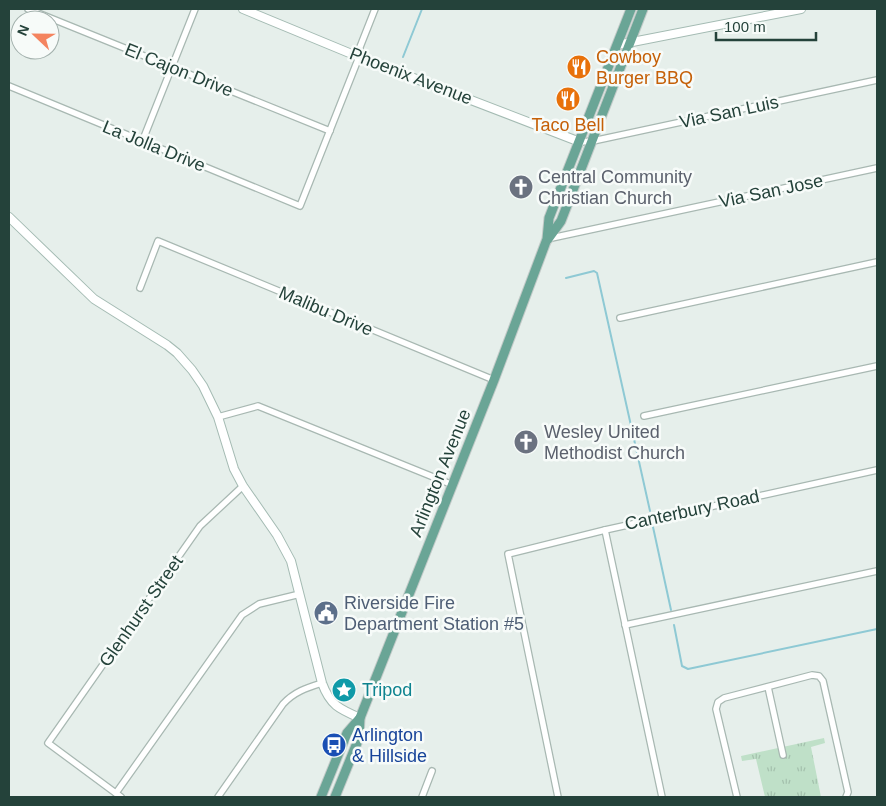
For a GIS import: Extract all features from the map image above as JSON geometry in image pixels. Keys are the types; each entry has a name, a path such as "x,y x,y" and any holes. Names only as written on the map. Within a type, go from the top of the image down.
{"main road":[{"name":"Arlington Avenue","path":"335,797 359,738 360,718 494,380 547,239 549,218 631,9"},
{"name":"Arlington Avenue","path":"547,239 561,221 643,9"},
{"name":"Arlington Avenue","path":"321,797 346,733 360,718"}],"street":[{"name":"El Cajon Drive","path":"28,9 330,131"},
{"path":"142,142 195,9"},
{"name":"Phoenix Avenue","path":"242,9 359,57 580,142"},
{"path":"330,131 359,57 360,47 375,9"},
{"path":"617,45 801,9"},
{"path":"638,22 639,36 647,39"},
{"name":"Via San Luis","path":"580,142 593,141 877,80"},
{"name":"La Jolla Drive","path":"9,86 300,206 330,131"},
{"name":"Via San Jose","path":"547,239 877,168"},
{"path":"9,217 94,300 167,345 192,370 203,386 218,417 234,469 291,561 322,683 331,702 346,712 360,718"},
{"name":"Malibu Drive","path":"140,288 158,241 494,380"},
{"path":"620,318 877,262"},
{"path":"644,416 877,366"},
{"path":"218,417 258,406 453,485"},
{"name":"Canterbury Road","path":"558,797 508,554 604,530 877,470"},
{"name":"Glenhurst Street","path":"119,795 48,743 200,526 243,486"},
{"path":"604,530 662,797"},
{"path":"625,625 877,571"},
{"path":"119,795 242,615 259,604 300,594"},
{"path":"737,797 716,710 718,702 724,698 812,675 819,676 824,681 848,792 846,797"},
{"path":"218,797 283,704 301,690 322,683"},
{"path":"768,687 783,755"},
{"path":"422,797 432,771"}],"green space":[{"path":"824,738 825,743 811,747 821,797 765,797 756,759 742,761 741,756"}],"waterway":[{"path":"403,57 422,9"},
{"path":"566,278 594,271 597,273 650,511"},
{"path":"653,527 671,610"},
{"path":"674,625 682,666 688,669 877,629"}],"place":[{"name":"Cowboy Burger BBQ","path":"579,67"},
{"name":"Taco Bell","path":"568,99"},
{"name":"Central Community Christian Church","path":"521,187"},
{"name":"Wesley United Methodist Church","path":"526,442"},
{"name":"Riverside Fire Department Station #5","path":"326,613"},
{"name":"Tripod","path":"344,690"},
{"name":"Arlington & Hillside","path":"334,745"}]}
